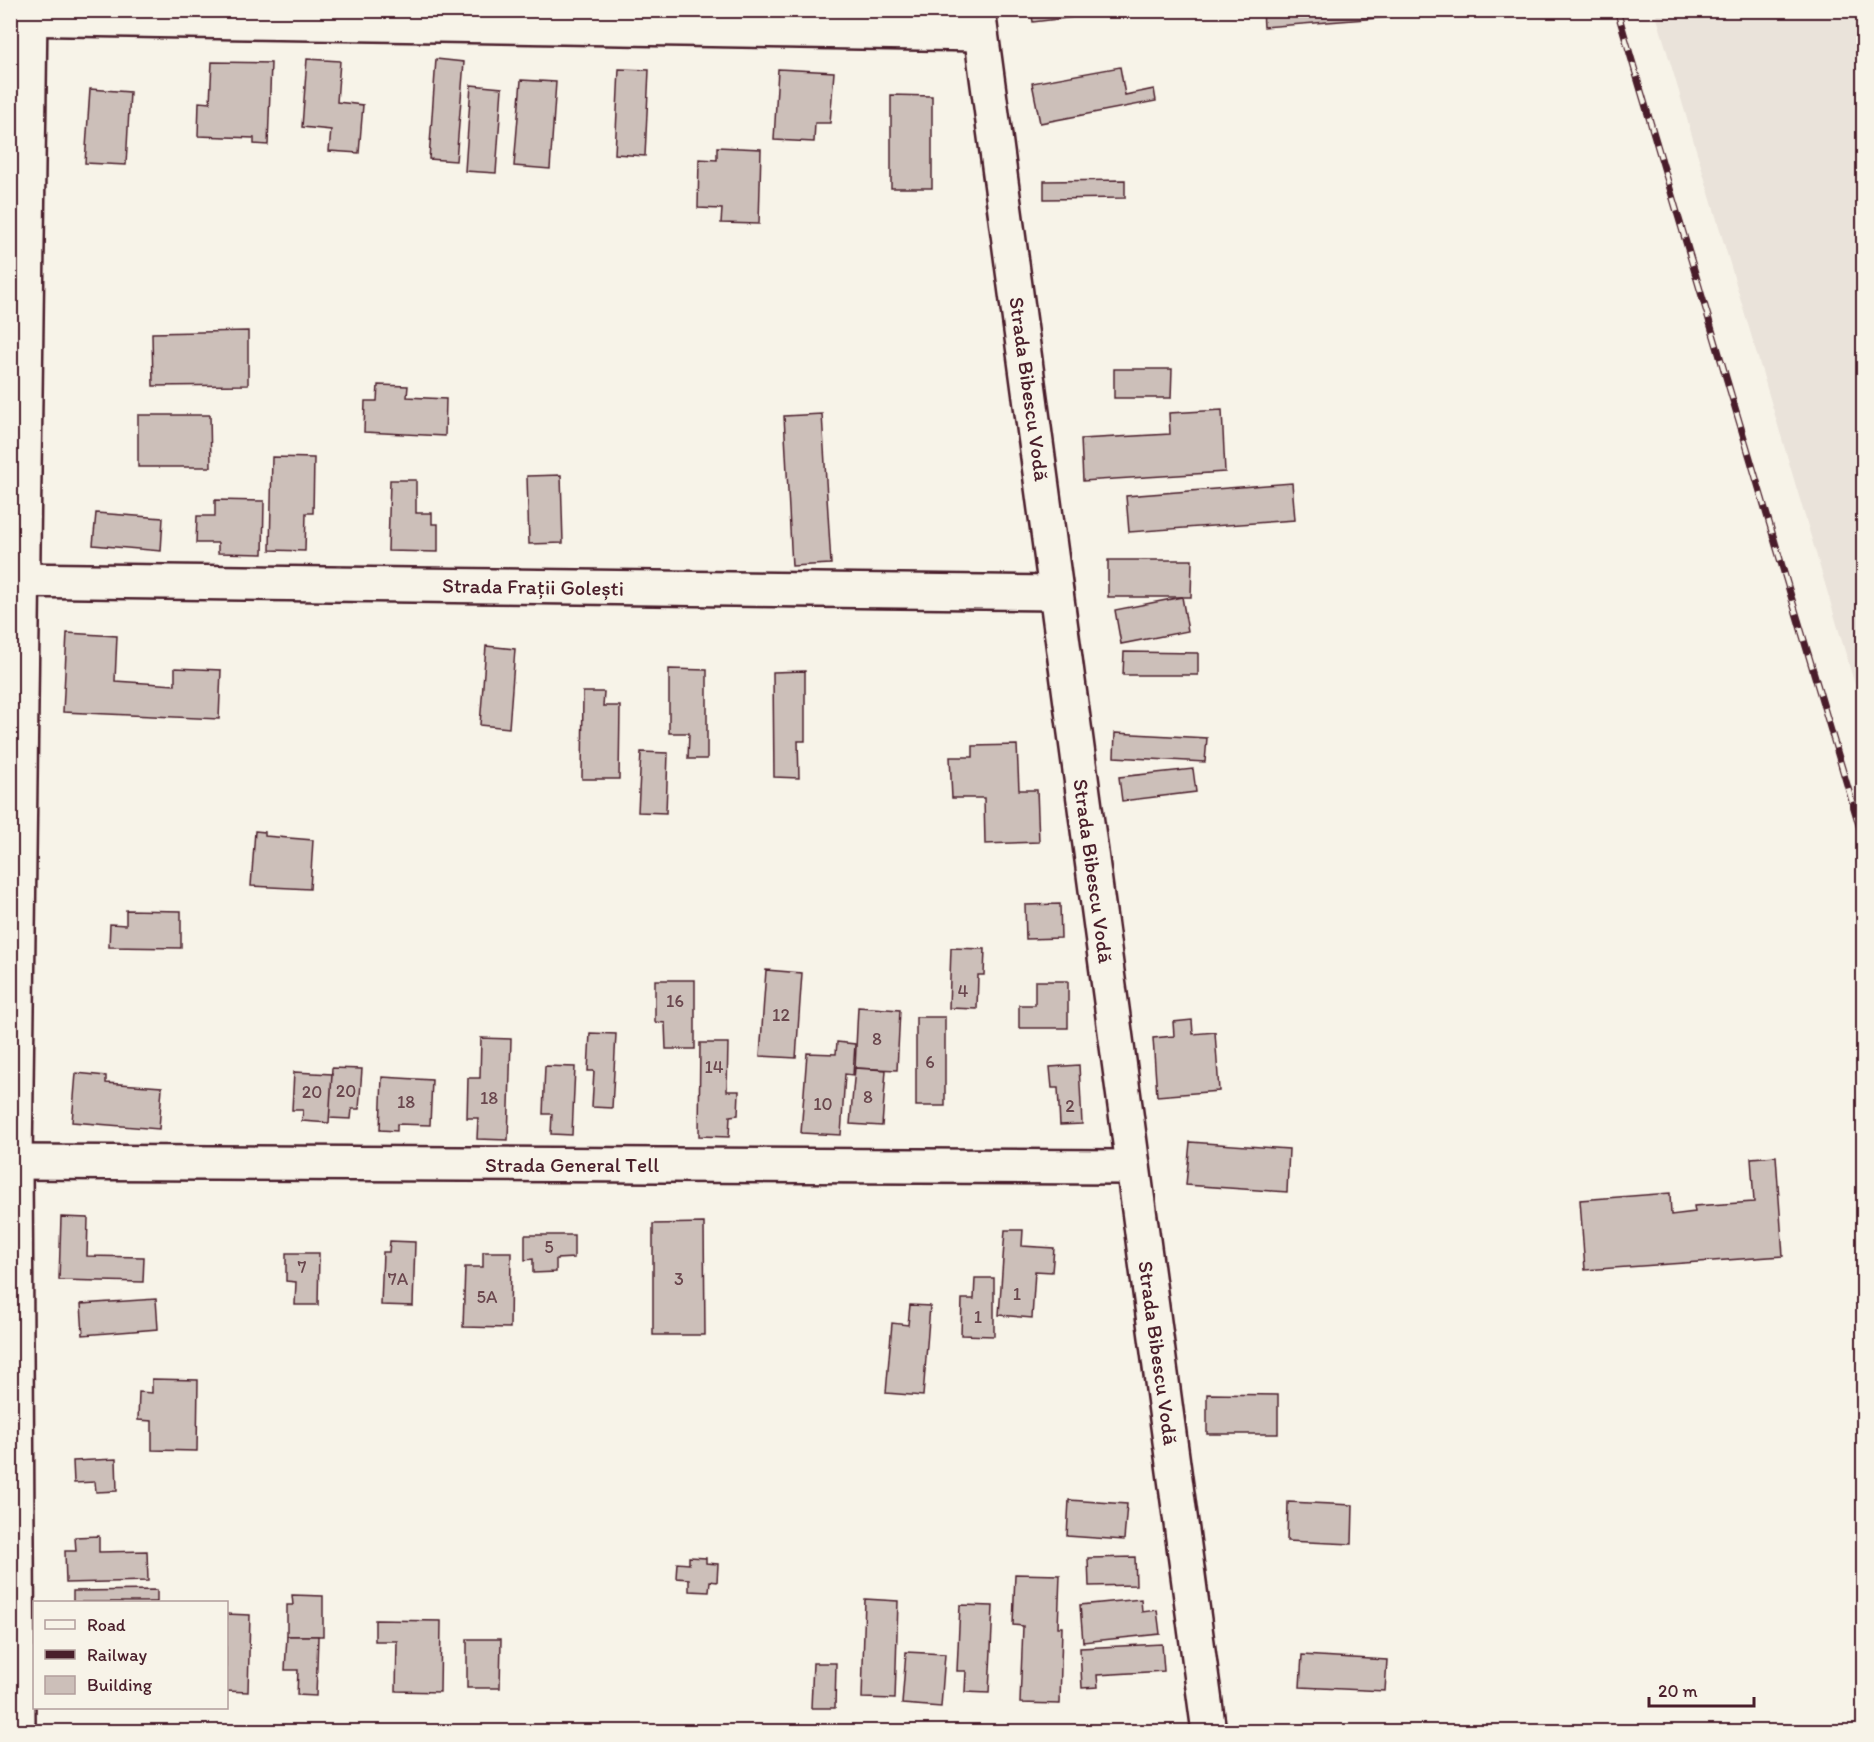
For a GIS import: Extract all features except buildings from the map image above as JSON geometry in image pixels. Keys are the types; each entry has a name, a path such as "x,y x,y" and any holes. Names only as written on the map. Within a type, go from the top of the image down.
{"street":[{"path":"18,1731 13,1162 24,16 979,22"},
{"name":"Strada Bibescu Vodă","path":"979,22 1209,1731"},
{"name":"Strada Frații Golești","path":"17,580 1056,593"},
{"name":"Strada General Tell","path":"13,1162 1133,1167"}],"shaded area":[{"path":"1655,11 1863,11 1863,712"}],"railway":[{"path":"1617,10 1864,842"}]}
